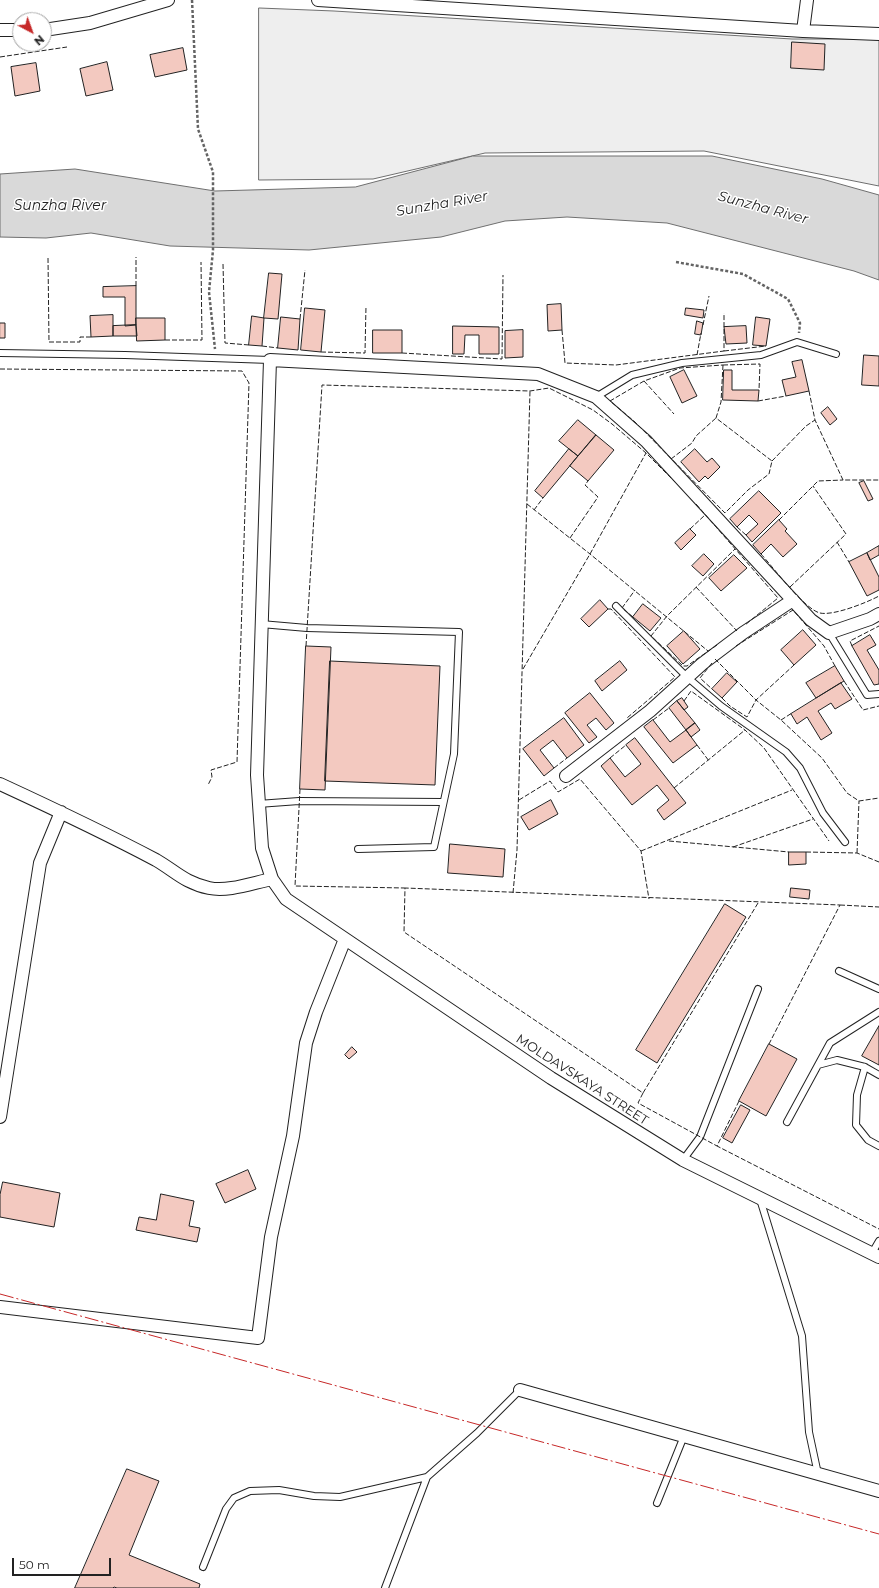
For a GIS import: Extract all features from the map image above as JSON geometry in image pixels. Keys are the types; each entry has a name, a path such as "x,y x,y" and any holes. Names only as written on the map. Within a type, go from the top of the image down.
{"street":[{"path":"52,29 90,23 168,0"},
{"path":"318,0 803,31 879,34"},
{"path":"803,31 807,0"},
{"path":"0,30 12,30"},
{"path":"0,784 61,812 157,861 187,882 210,889 228,888 272,879 262,848 257,775 270,360 538,374 596,397 646,441 811,620 829,633 870,619 879,614"},
{"path":"566,776 650,711 702,664 743,633 793,600"},
{"path":"0,1118 40,863 61,812"},
{"name":"MOLDAVSKAYA STREET","path":"272,879 286,899 551,1078 683,1160 876,1255"},
{"path":"0,1307 258,1338 271,1237 293,1136 306,1043 316,1012 345,939"},
{"path":"520,1390 879,1491"}],"lane":[{"path":"596,397 632,375 682,363 761,355 798,342 836,354"},
{"path":"0,353 216,357 270,360"},
{"path":"616,606 687,677 722,706 786,752 800,768 823,813 845,842"},
{"path":"261,624 314,628 459,632 454,754 434,847 358,849"},
{"path":"829,633 867,695 879,694"},
{"path":"258,804 299,801 443,802"},
{"path":"839,971 879,989"},
{"path":"683,1160 700,1137 758,989"},
{"path":"787,1122 830,1043 879,1012"},
{"path":"818,1065 837,1060 865,1067 879,1075"},
{"path":"865,1067 857,1095 856,1125 868,1140 879,1146"},
{"path":"760,1197 802,1336 809,1432 818,1474"},
{"path":"876,1255 879,1241"},
{"path":"385,1588 427,1477 477,1433 520,1390"},
{"path":"657,1503 684,1436"},
{"path":"203,1567 226,1509 234,1498 245,1493 250,1491 279,1490 314,1496 340,1497 427,1477"}],"path":[{"path":"192,0 198,129 213,172 213,250 209,292 216,357"},
{"path":"676,262 743,274 788,299 800,323 798,342"}],"shaded area":[{"path":"259,8 334,11 792,39 879,39 879,186 704,151 485,153 373,179 259,180"}],"water":[{"name":"Sunzha River","path":"473,156 712,156 822,179 879,195 879,280 854,271 667,223 567,217 505,221 441,237 309,250 170,246 91,233 46,238 0,237 0,174 75,169 215,191 355,187"}],"building":[{"path":"792,42 825,44 824,70 791,68"},
{"path":"183,48 187,70 155,77 150,55"},
{"path":"107,62 113,90 86,96 80,69"},
{"path":"36,63 40,91 15,96 11,67"},
{"path":"269,273 282,274 278,319 264,318"},
{"path":"136,286 136,325 125,326 125,297 103,297 103,287"},
{"path":"561,304 562,330 548,331 547,305"},
{"path":"305,308 325,310 321,352 301,350"},
{"path":"686,308 704,310 703,318 685,315"},
{"path":"113,315 113,336 91,337 90,316"},
{"path":"252,316 264,318 262,346 249,345"},
{"path":"281,317 300,319 298,350 278,348"},
{"path":"756,317 770,319 766,346 753,345"},
{"path":"136,318 165,318 165,340 137,341"},
{"path":"697,321 703,323 701,335 695,334"},
{"path":"0,323 5,323 5,338 0,338"},
{"path":"136,325 137,336 113,336 113,326"},
{"path":"453,326 499,327 499,354 479,354 479,335 465,335 464,354 453,354"},
{"path":"746,326 747,343 726,344 724,327"},
{"path":"373,330 402,330 402,353 373,353"},
{"path":"523,330 523,357 505,358 505,331"},
{"path":"864,355 879,356 879,386 862,385"},
{"path":"802,360 809,391 786,396 782,380 796,377 792,362"},
{"path":"684,370 697,396 682,403 670,377"},
{"path":"724,370 732,370 732,390 759,390 758,401 723,400"},
{"path":"828,407 837,419 830,425 821,413"},
{"path":"578,420 596,435 578,456 559,441"},
{"path":"596,435 614,450 588,481 570,466"},
{"path":"569,449 578,456 543,498 535,491"},
{"path":"695,449 707,462 712,458 720,467 708,479 705,476 699,482 681,462"},
{"path":"864,481 873,499 868,501 859,483"},
{"path":"759,491 781,513 752,542 746,535 758,524 749,515 737,527 730,519"},
{"path":"779,520 787,529 785,531 797,544 783,557 771,544 761,554 753,545"},
{"path":"690,529 696,535 681,550 675,543"},
{"path":"879,546 879,555 870,560 867,553"},
{"path":"867,553 879,577 879,590 867,596 849,562"},
{"path":"704,554 714,564 703,576 692,566"},
{"path":"734,555 747,568 721,591 709,578"},
{"path":"600,600 608,609 589,627 581,619"},
{"path":"643,604 661,618 650,631 633,617"},
{"path":"803,630 816,645 794,665 781,650"},
{"path":"684,631 700,649 683,664 667,646"},
{"path":"870,635 876,645 867,650 879,670 879,684 874,685 852,646"},
{"path":"306,646 331,647 325,790 300,789"},
{"path":"330,661 440,666 435,785 325,781"},
{"path":"620,661 627,670 602,691 595,681"},
{"path":"835,666 844,681 816,698 806,683"},
{"path":"727,673 737,682 722,698 712,689"},
{"path":"841,683 852,699 835,709 831,703 818,711 832,733 821,740 807,717 797,724 791,714"},
{"path":"590,693 614,723 606,730 596,718 587,725 597,737 589,743 565,713"},
{"path":"682,698 688,707 684,710 677,701"},
{"path":"677,701 695,723 686,730 669,708"},
{"path":"564,718 584,745 567,758 553,740 540,750 554,768 544,776 523,749"},
{"path":"653,720 670,742 686,730 697,745 673,763 644,727"},
{"path":"695,723 700,730 691,737 686,730"},
{"path":"635,738 686,803 664,820 657,810 669,800 657,785 632,805 601,766 610,758 625,777 641,764 626,745"},
{"path":"551,800 558,814 529,830 521,817"},
{"path":"450,844 505,849 503,877 448,873"},
{"path":"789,852 806,852 806,864 789,865"},
{"path":"791,888 810,890 809,899 790,897"},
{"path":"725,904 746,917 657,1063 636,1050"},
{"path":"879,1026 879,1065 862,1056"},
{"path":"769,1044 797,1059 766,1116 739,1101"},
{"path":"352,1047 357,1052 349,1059 345,1055"},
{"path":"741,1105 750,1110 732,1143 723,1138"},
{"path":"248,1170 256,1189 225,1203 216,1184"},
{"path":"3,1182 60,1193 54,1227 0,1217 0,1195"},
{"path":"161,1194 194,1201 189,1226 200,1228 197,1242 136,1230 139,1217 156,1220"},
{"path":"127,1469 159,1481 129,1555 200,1584 199,1588 75,1588"}],"fence":[{"path":"0,57 67,47"},
{"path":"136,257 136,286"},
{"path":"48,258 49,342 80,342 80,337 91,337"},
{"path":"165,340 202,340 201,262"},
{"path":"223,264 225,343 249,345"},
{"path":"300,319 305,270"},
{"path":"402,353 502,359 503,275"},
{"path":"703,325 709,296"},
{"path":"321,352 365,353 366,306"},
{"path":"562,330 565,363 616,365 724,351 724,313"},
{"path":"697,355 701,333"},
{"path":"262,346 278,348"},
{"path":"724,351 766,346"},
{"path":"723,365 760,364 759,390"},
{"path":"723,365 721,402 716,418 772,461 769,474 748,490 725,513 635,422 610,401 644,381 680,368 723,365"},
{"path":"0,369 242,371 249,383 237,762 211,770 212,777 208,785"},
{"path":"644,381 674,414"},
{"path":"306,646 322,385 530,391 549,388 593,410 612,424 646,453 675,482"},
{"path":"513,893 517,850 530,391"},
{"path":"809,391 815,420 843,480 879,480"},
{"path":"758,401 786,396"},
{"path":"671,459 692,443 696,436 716,418"},
{"path":"772,461 806,426 815,420"},
{"path":"523,669 590,554 646,453"},
{"path":"779,520 818,481 843,480"},
{"path":"570,538 598,497 585,485 588,481"},
{"path":"790,587 846,534 813,486"},
{"path":"534,510 543,498"},
{"path":"527,504 708,651"},
{"path":"696,504 778,598 745,625"},
{"path":"690,529 705,515"},
{"path":"737,527 746,535"},
{"path":"837,542 849,562"},
{"path":"717,645 687,666 683,666 651,636 667,616 735,549"},
{"path":"761,554 797,596 813,610 820,613 833,613 841,611 879,596"},
{"path":"696,587 737,631"},
{"path":"633,617 622,608 635,590"},
{"path":"608,609 611,609 675,677 627,718"},
{"path":"736,646 793,610 824,646 835,666"},
{"path":"852,646 850,641 879,626"},
{"path":"715,659 756,700 781,720 822,758 847,793 859,801 879,798"},
{"path":"712,663 700,678 712,689"},
{"path":"722,698 730,706 747,717 756,700 794,665"},
{"path":"844,681 863,710 879,706"},
{"path":"684,701 691,691 745,730 764,748 829,841"},
{"path":"653,720 669,708"},
{"path":"781,720 792,713"},
{"path":"674,788 745,730"},
{"path":"610,758 626,745"},
{"path":"697,745 709,761"},
{"path":"554,768 567,758"},
{"path":"519,800 550,781 558,792 580,779 641,851 649,899"},
{"path":"300,789 295,886 405,888"},
{"path":"641,851 792,790"},
{"path":"857,853 859,801"},
{"path":"733,847 813,819"},
{"path":"669,841 789,852"},
{"path":"806,852 857,853 879,862"},
{"path":"758,903 643,1093 404,932 405,888 840,905 769,1044"},
{"path":"840,905 879,907"},
{"path":"643,1093 638,1103 717,1146"},
{"path":"739,1101 717,1146 879,1229"}],"power":[{"path":"0,1294 879,1534"}]}
